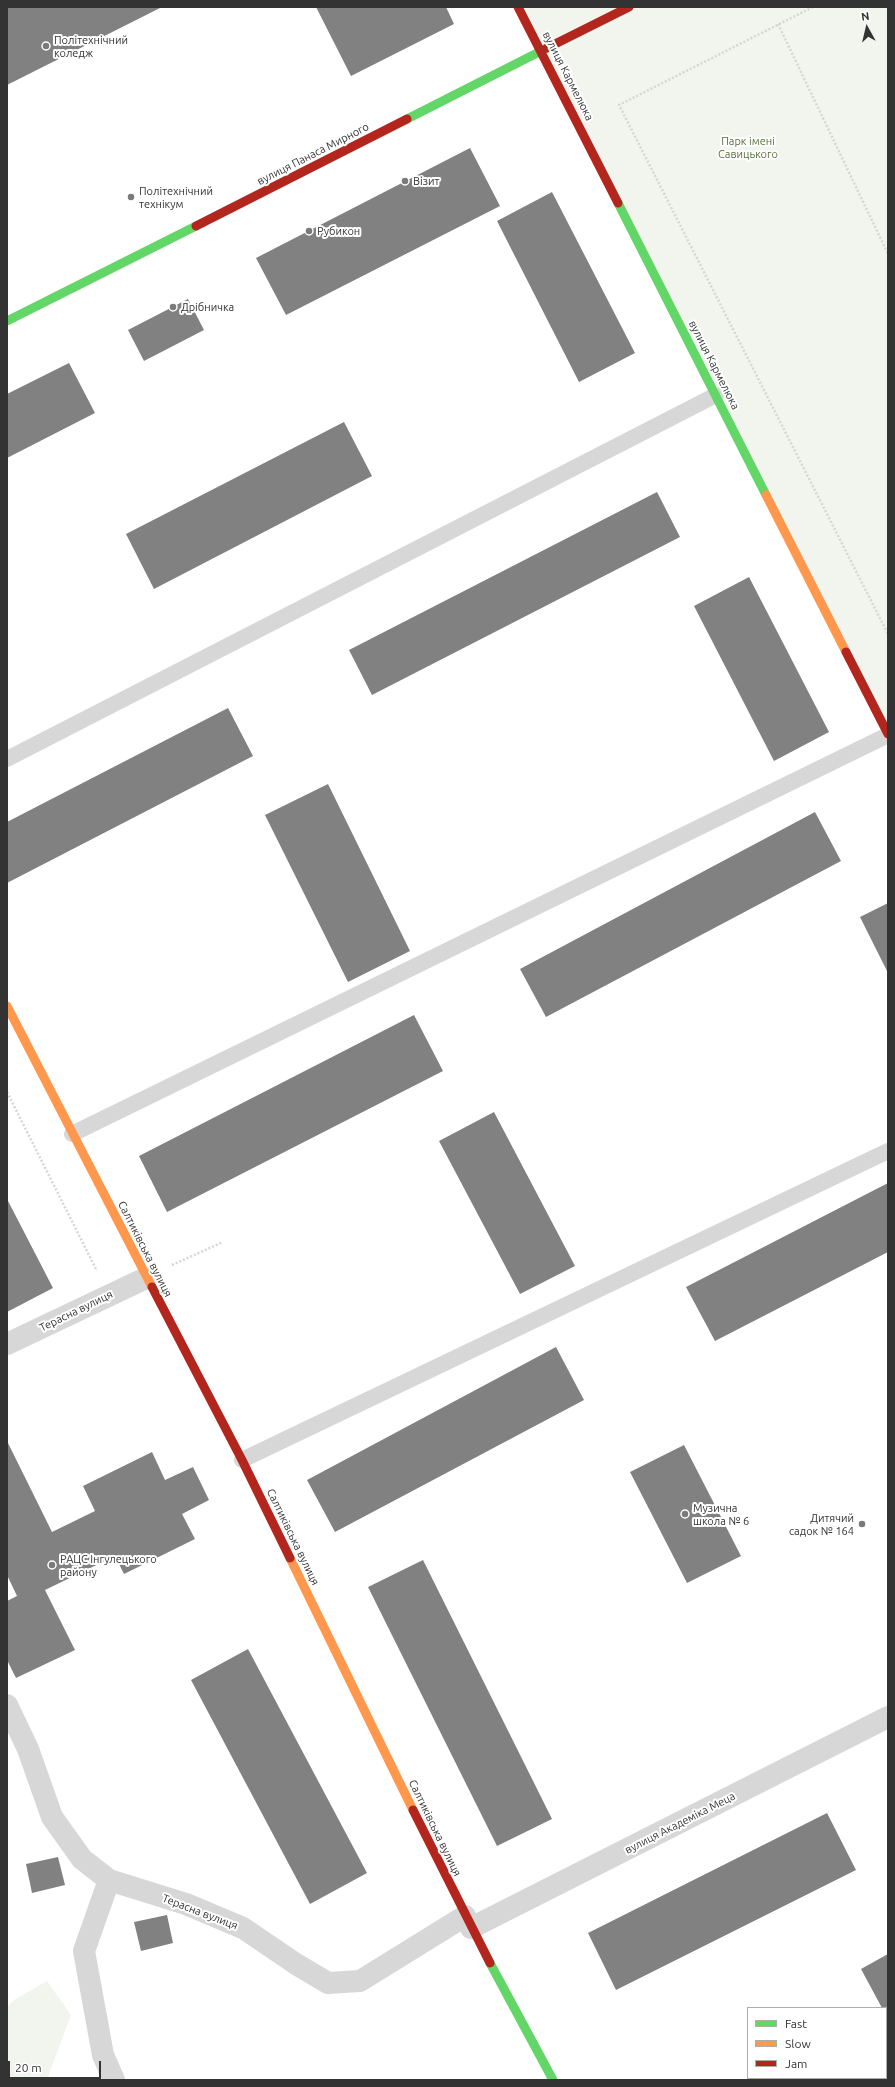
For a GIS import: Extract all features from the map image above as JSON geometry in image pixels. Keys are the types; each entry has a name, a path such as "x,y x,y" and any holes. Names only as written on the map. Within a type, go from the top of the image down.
{"street":[{"name":"вулиця Кармелюка","path":"518,7 888,735"},
{"name":"вулиця Панаса Мирного","path":"7,321 629,7"},
{"name":"Салтиківська вулиця","path":"7,1006 146,1278 242,1460 468,1922 553,2080"},
{"name":"Терасна вулиця","path":"7,1344 146,1278"},
{"name":"Терасна вулиця","path":"7,1705 28,1749 52,1817 82,1859 109,1880 186,1904 243,1928 296,1964 328,1983 360,1981 468,1922"},
{"name":"вулиця Академіка Меца","path":"468,1922 888,1717"},
{"path":"109,1880 84,1951 103,2055 114,2080"}],"lane":[{"path":"7,759 716,395"},
{"path":"72,1134 888,735"},
{"path":"242,1460 888,1151"}],"path":[{"path":"813,7 619,105 888,634"},
{"path":"778,24 888,254"},
{"path":"7,1092 109,1296"},
{"path":"146,1278 223,1242"}],"green space":[{"name":"Парк імені Савицького","path":"518,7 888,7 888,734"},
{"path":"47,1981 71,2015 48,2080 7,2080 7,2007 14,2000"}],"building":[{"name":"Політехнічний коледж","path":"7,7 162,7 7,85"},
{"path":"316,7 446,7 454,24 351,76"},
{"path":"470,148 500,206 286,315 256,258"},
{"path":"552,192 635,353 579,382 497,221"},
{"path":"188,299 204,330 144,361 128,330"},
{"path":"69,363 95,413 7,458 7,394"},
{"path":"344,422 372,476 154,589 126,534"},
{"path":"657,492 680,537 372,695 349,650"},
{"path":"749,577 829,732 774,761 694,606"},
{"path":"228,708 253,756 7,883 7,822"},
{"path":"328,784 410,951 348,982 265,815"},
{"path":"815,812 841,861 546,1017 520,969"},
{"path":"888,903 888,973 860,917"},
{"path":"414,1015 443,1071 167,1212 139,1156"},
{"path":"494,1112 575,1266 520,1294 439,1141"},
{"path":"888,1183 888,1252 715,1341 686,1287"},
{"path":"7,1199 53,1288 7,1312"},
{"path":"556,1347 584,1400 335,1532 307,1480"},
{"name":"РАЦС Інгулецького району","path":"7,1441 52,1532 95,1511 83,1486 152,1452 165,1480 193,1467 209,1500 182,1514 195,1539 124,1574 115,1556 45,1590 75,1650 16,1678 7,1660 7,1601 17,1596 7,1575"},
{"name":"Музична школа № 6","path":"684,1445 741,1556 687,1583 630,1472"},
{"path":"423,1560 552,1819 497,1846 368,1587"},
{"path":"248,1649 367,1873 310,1904 191,1680"},
{"path":"827,1813 856,1870 616,1990 588,1933"},
{"path":"58,1857 65,1885 32,1893 26,1864"},
{"path":"167,1915 173,1943 141,1951 134,1922"},
{"path":"888,1954 888,2019 887,2007 881,2007 861,1969"}],"traffic: fast":[{"path":"407,119 547,48"},
{"path":"618,203 766,495"},
{"path":"7,321 196,226"},
{"path":"490,1963 553,2080"}],"traffic: slow":[{"path":"766,495 846,652"},
{"path":"7,1006 152,1287"},
{"path":"290,1558 413,1810"}],"traffic: jam":[{"path":"518,7 618,203"},
{"path":"547,48 629,7"},
{"path":"196,226 407,119"},
{"path":"846,652 888,734"},
{"path":"152,1287 242,1460 290,1558"},
{"path":"413,1810 490,1963"}],"place":[{"name":"Політехнічний коледж","path":"46,46"},
{"name":"Візит","path":"405,181"},
{"name":"Політехнічний технікум","path":"131,197"},
{"name":"Рубикон","path":"309,231"},
{"name":"Дрібничка","path":"173,307"},
{"name":"Музична школа № 6","path":"685,1514"},
{"name":"Дитячий садок № 164","path":"862,1524"},
{"name":"РАЦС Інгулецького району","path":"52,1565"}]}
